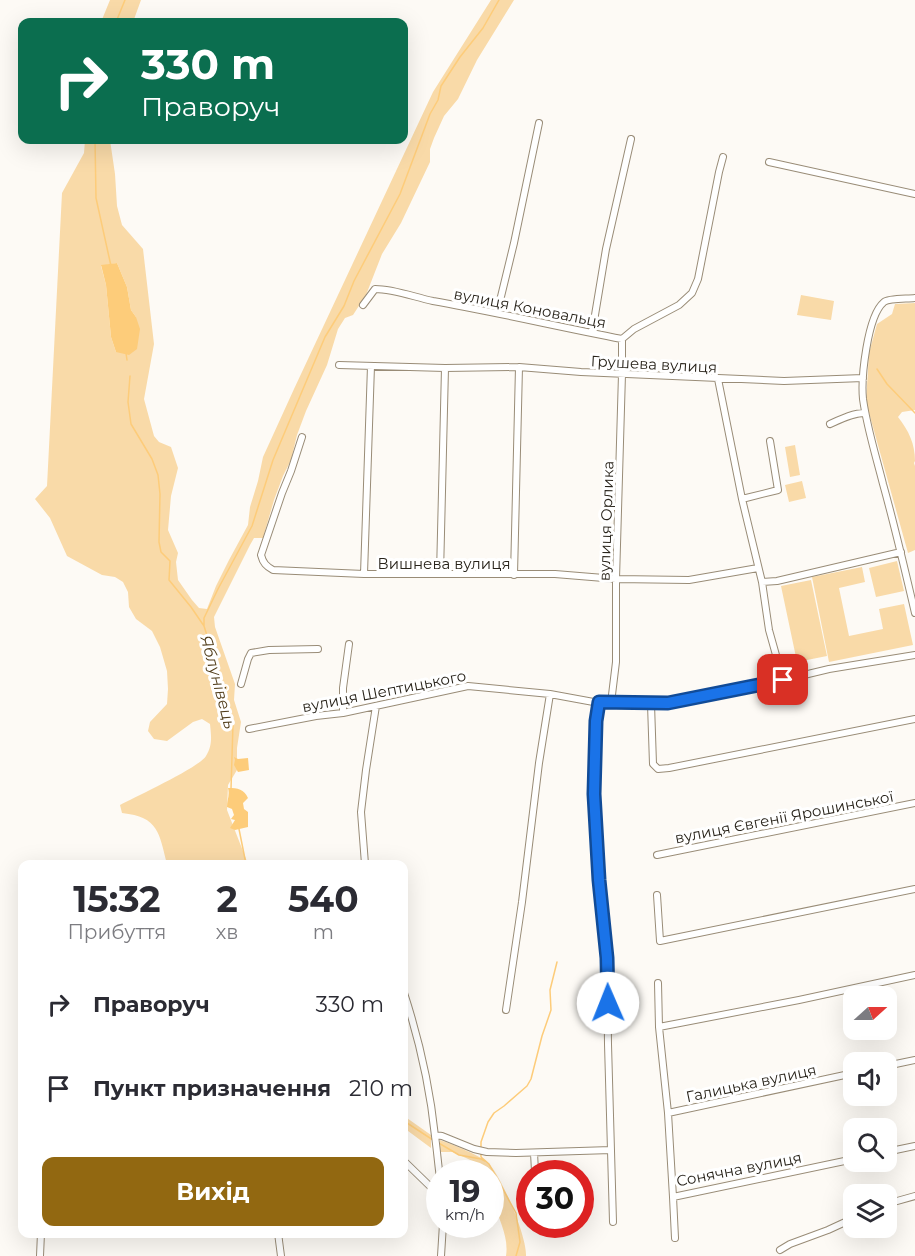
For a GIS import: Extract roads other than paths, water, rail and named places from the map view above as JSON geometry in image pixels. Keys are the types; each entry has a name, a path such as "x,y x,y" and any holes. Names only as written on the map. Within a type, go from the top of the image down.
{"street":[{"path":"497,313 539,123"},
{"path":"592,333 606,249 630,139"},
{"name":"вулиця Коновальця","path":"363,305 375,289 385,289 414,297 622,339 634,329 679,304 692,293 698,279 723,157"},
{"path":"769,162 915,194"},
{"path":"915,298 887,300 882,303 874,317 863,378 865,413 915,613"},
{"name":"вулиця Орлика","path":"611,703 616,662 615,579 622,339"},
{"name":"Грушева вулиця","path":"339,365 445,368 519,367 784,381 863,378"},
{"path":"364,574 371,366"},
{"path":"514,575 519,367"},
{"path":"440,574 445,368"},
{"path":"718,379 742,499 762,582 769,630 783,680"},
{"path":"830,424 865,413"},
{"name":"Вишнева вулиця","path":"302,437 261,555 262,562 273,570 364,574 555,574 615,579 689,580 758,568"},
{"path":"742,499 778,490 770,441"},
{"path":"762,582 777,581 901,552"},
{"path":"342,713 349,644"},
{"path":"241,684 251,653 269,650 318,649"},
{"name":"вулиця Шептицького","path":"249,729 342,713 468,686 550,694 599,702 668,703 829,669 915,655"},
{"path":"506,1010 550,694"},
{"path":"599,702 596,721 594,794 599,880 607,958 613,1222"},
{"path":"651,704 652,764 658,769 915,719"},
{"path":"364,860 361,812 376,706"},
{"name":"вулиця Євгенії Ярошинської","path":"657,855 915,803"},
{"path":"657,895 660,941 915,889"},
{"path":"659,1027 915,975"},
{"name":"Галицька вулиця","path":"658,984 659,1027 668,1113 843,1075"},
{"path":"408,1006 428,1087 437,1160"},
{"path":"897,1064 915,1060"},
{"name":"Сонячна вулиця","path":"668,1113 673,1197 843,1161"},
{"path":"435,1137 442,1136 487,1152 611,1150"},
{"path":"897,1150 915,1146"},
{"path":"534,1153 534,1160"},
{"path":"408,1165 426,1182"},
{"path":"897,1200 915,1196"},
{"path":"673,1197 675,1238"},
{"path":"780,1250 843,1223"},
{"path":"40,1238 40,1256"},
{"path":"279,1238 281,1256"},
{"path":"441,1256 442,1238"}],"waterway":[{"name":"Яблунівець","path":"118,18 125,0"},
{"path":"204,626 204,618 252,526 273,460 325,337 344,306 354,281 400,194 430,114 438,100 441,86 483,28 499,0"},
{"name":"Яблунівець","path":"95,144 96,198 111,266"},
{"name":"Яблунівець","path":"126,353 127,360"},
{"path":"877,369 887,384 915,413"},
{"name":"Яблунівець","path":"130,376 128,402 131,424 152,459 158,475 159,542 161,552 170,561 169,580 204,626 233,724 231,789"},
{"name":"Яблунівець","path":"239,829 245,860"},
{"path":"481,1148 488,1122 494,1113 527,1086 531,1079 551,1010 550,990 557,962"},
{"name":"Яблунівець","path":"408,1124 433,1140"},
{"name":"Яблунівець","path":"437,1142 459,1155 483,1160"},
{"name":"Яблунівець","path":"481,1152 481,1157 484,1160"},
{"name":"Яблунівець","path":"504,1191 516,1213 520,1242 516,1256"}]}
